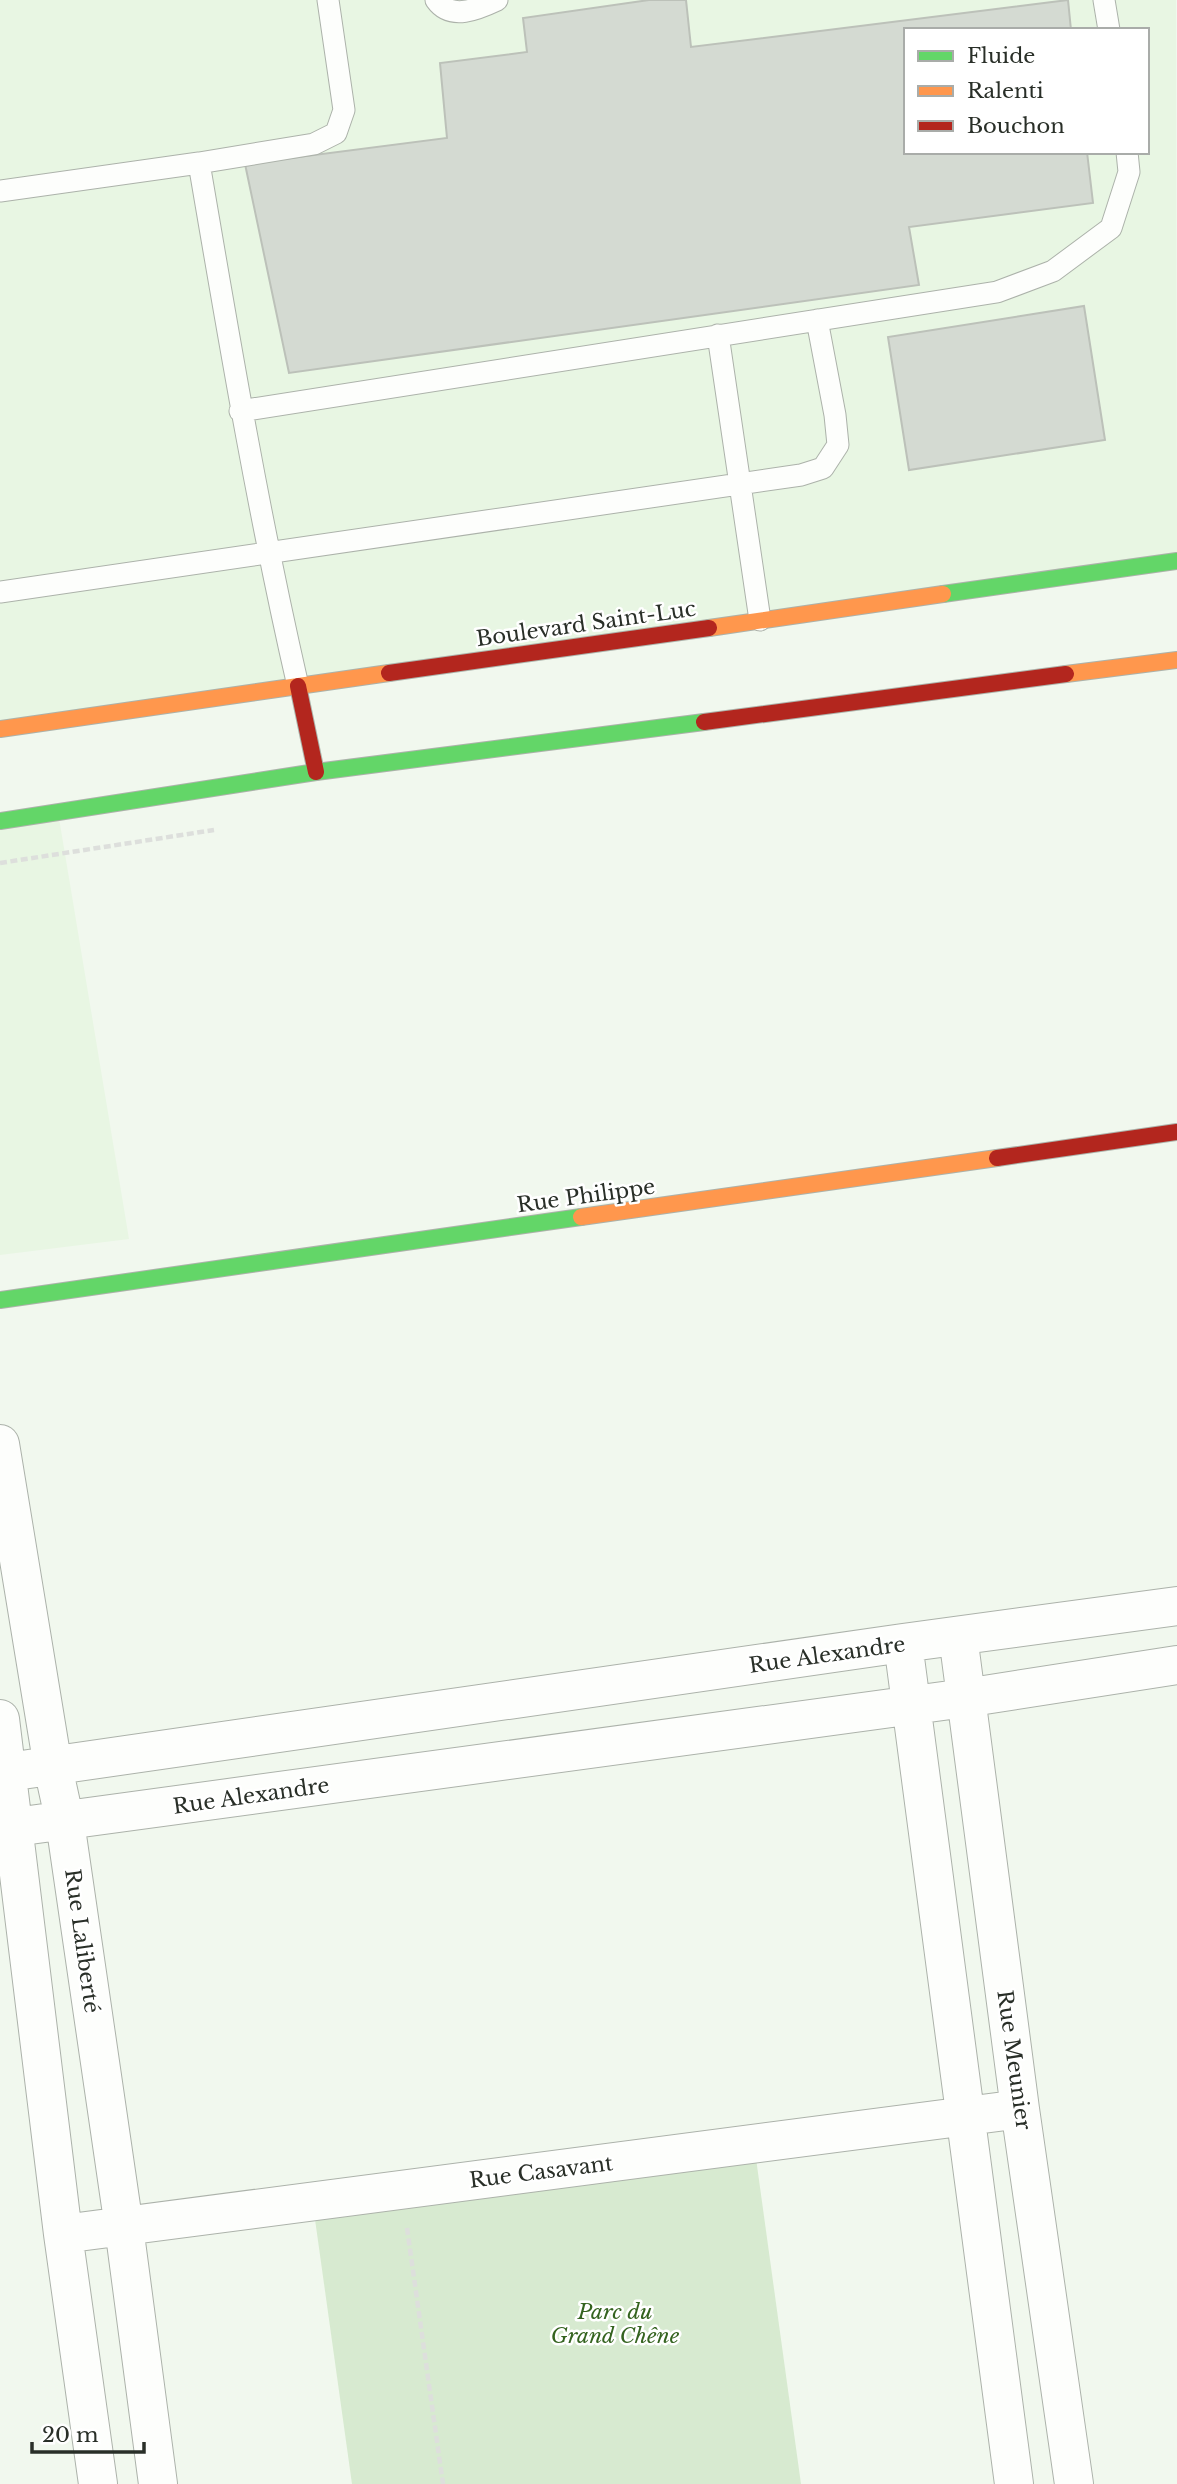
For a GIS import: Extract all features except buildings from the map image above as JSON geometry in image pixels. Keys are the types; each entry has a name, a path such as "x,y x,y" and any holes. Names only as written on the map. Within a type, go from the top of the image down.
{"street":[{"name":"Boulevard Saint-Luc","path":"0,729 1177,561"},
{"path":"0,821 316,772 1177,660"},
{"path":"298,686 316,772"},
{"name":"Rue Philippe","path":"0,1300 1177,1132"},
{"name":"Rue Laliberté","path":"0,1444 53,1767 65,1822 158,2484"},
{"name":"Rue Alexandre","path":"8,1772 1177,1606"},
{"name":"Rue Meunier","path":"958,1636 1020,2109 1074,2484"},
{"path":"902,1643 1014,2484"},
{"name":"Rue Alexandre","path":"15,1827 965,1698 1177,1665"},
{"path":"477,1705 487,1763"},
{"path":"0,1720 63,2234 97,2484"},
{"name":"Rue Casavant","path":"63,2234 1020,2109"},
{"path":"92,2445 152,2440"}],"lane":[{"path":"0,191 314,144 335,134 344,110 328,0"},
{"path":"436,0 442,8 457,13 497,0"},
{"path":"1104,0 1108,28"},
{"path":"240,411 997,292 1053,271 1111,228 1129,172 1127,154"},
{"path":"199,163 240,411 268,554 298,686"},
{"path":"0,592 801,475 823,468 838,445 817,320"},
{"path":"718,335 760,620"}],"path":[{"path":"402,2190 443,2484"}],"shaded area":[{"path":"0,0 1176,0 1177,561 0,729"},
{"path":"58,812 129,1239 0,1255 0,821"}],"green space":[{"name":"Parc du Grand Chêne","path":"754,2144 801,2484 352,2484 313,2205"}],"traffic: fast":[{"path":"943,594 1177,561"},
{"path":"0,821 316,772 704,722"},
{"path":"0,1300 581,1217"}],"traffic: slow":[{"path":"709,628 943,594"},
{"path":"1066,674 1177,660"},
{"path":"0,729 389,673"},
{"path":"581,1217 997,1158"}],"traffic: jam":[{"path":"389,673 709,628"},
{"path":"704,722 1066,674"},
{"path":"298,686 316,772"},
{"path":"997,1158 1177,1132"}]}
